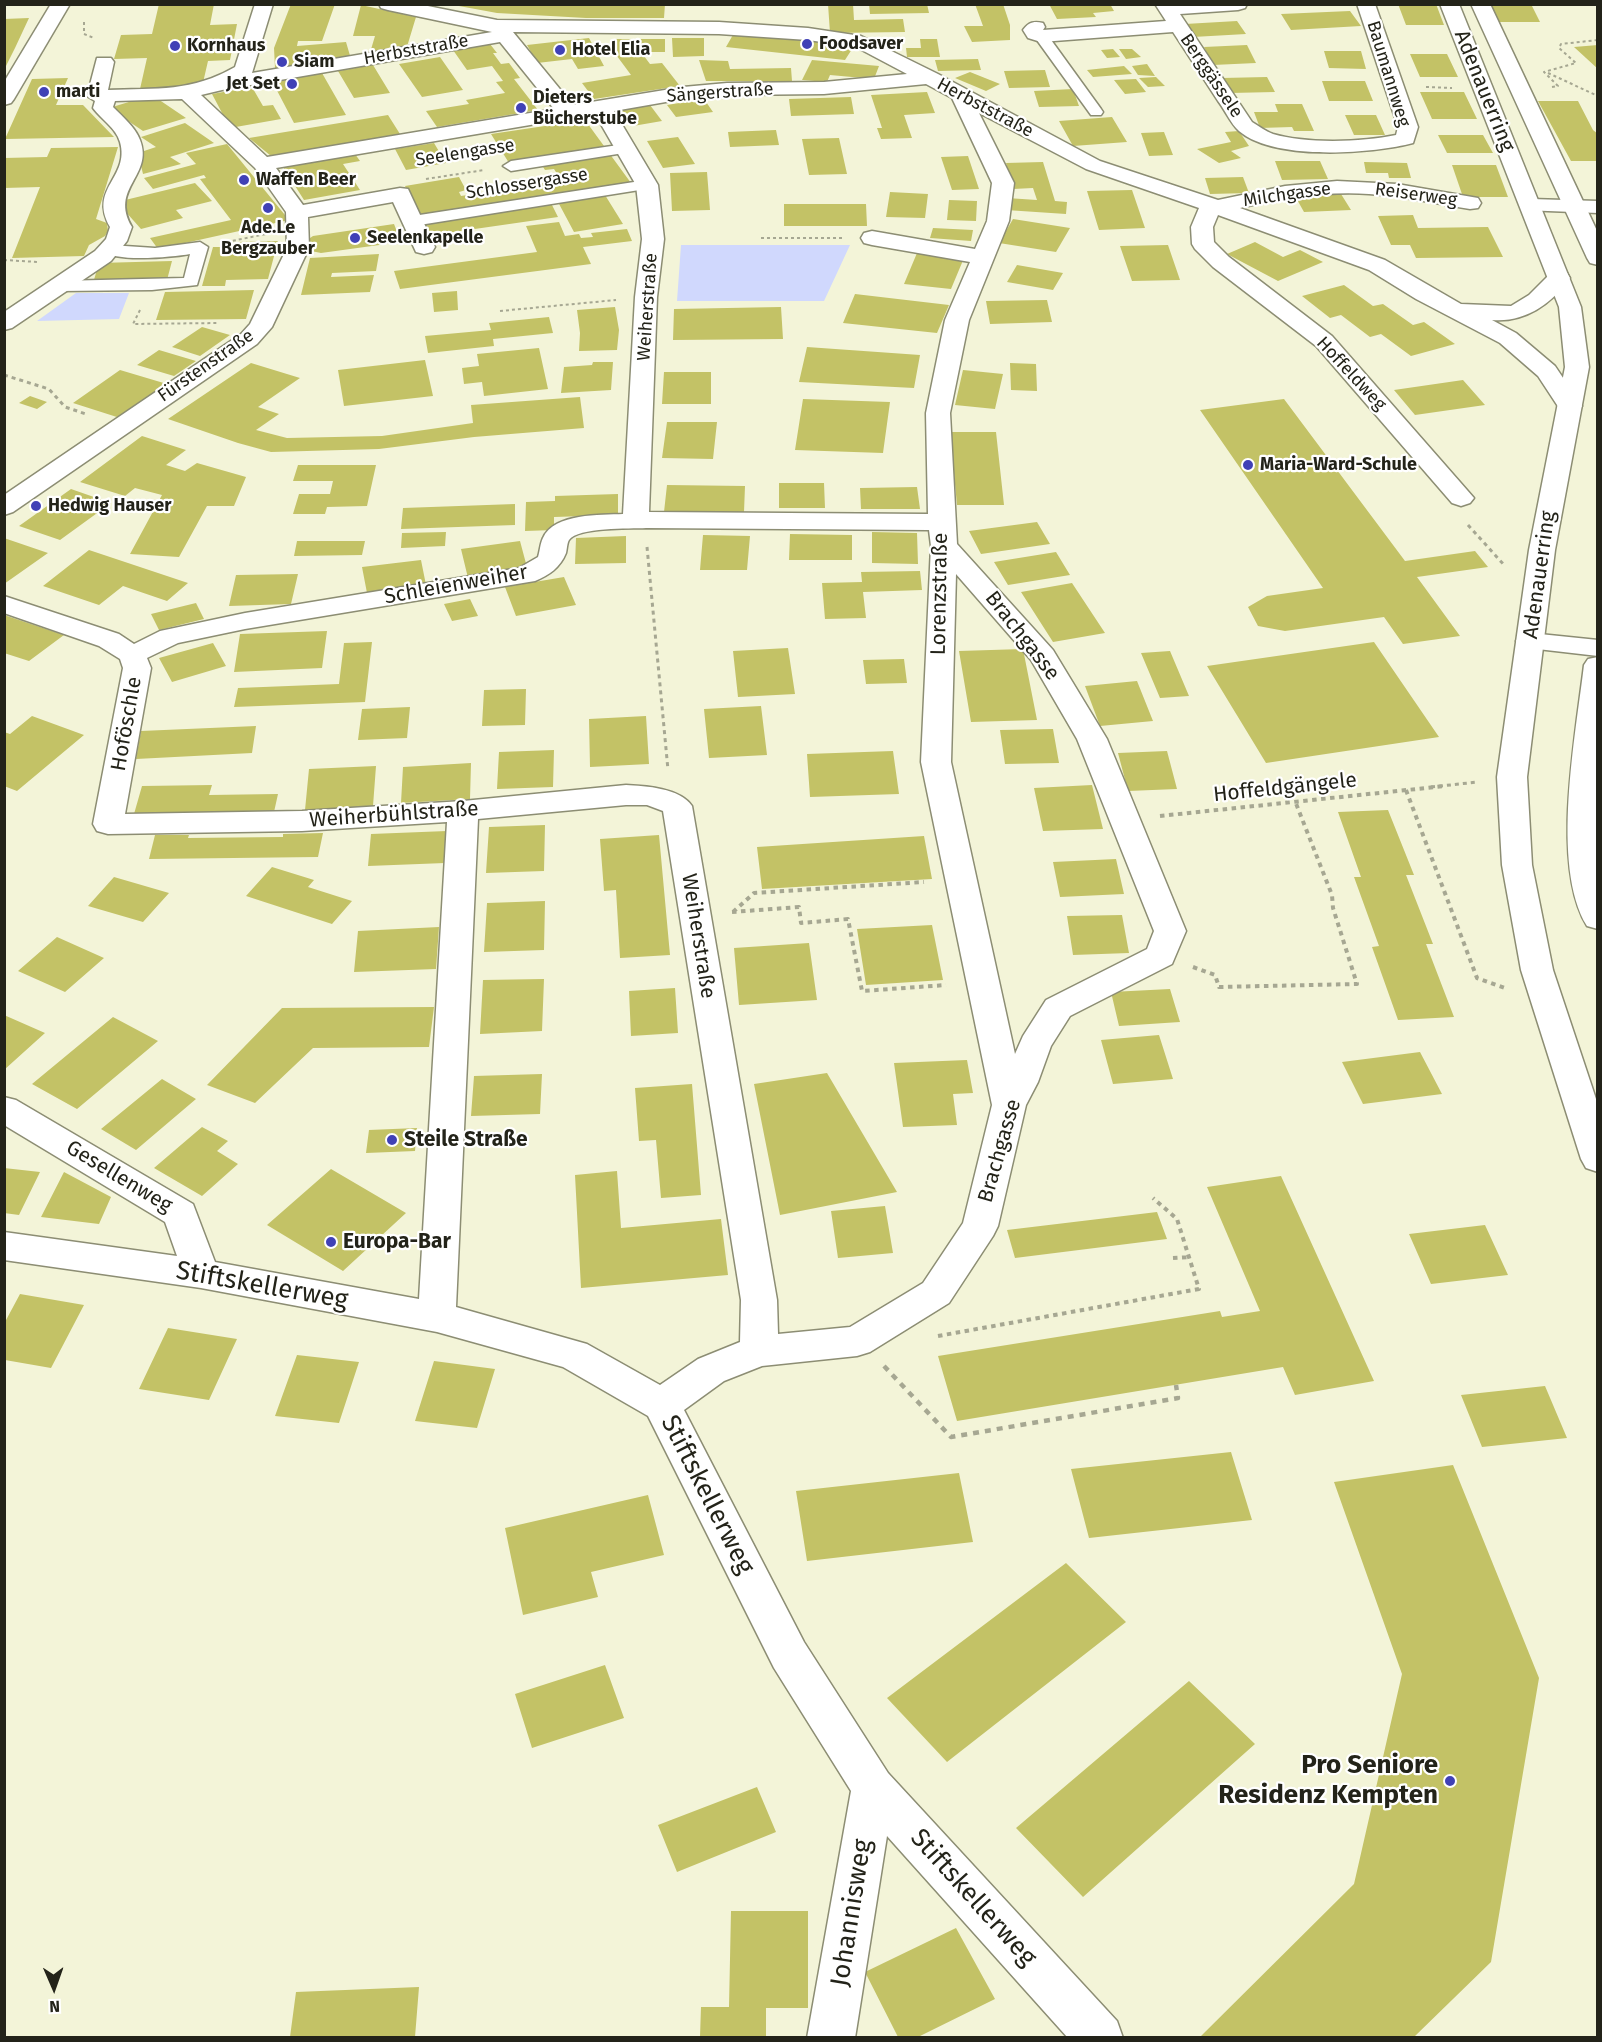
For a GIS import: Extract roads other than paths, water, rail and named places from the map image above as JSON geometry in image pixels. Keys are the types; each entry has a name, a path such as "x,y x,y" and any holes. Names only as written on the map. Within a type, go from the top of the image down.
{"street":[{"path":"4,99 61,4"},
{"path":"104,62 97,96 187,93 220,84 244,70 264,4"},
{"path":"388,4 501,30 567,111"},
{"path":"1165,7 1238,4"},
{"name":"Baumannweg","path":"1329,144 1386,144 1406,139 1408,127 1366,4"},
{"name":"Adenauerring","path":"1449,4 1570,307 1577,367 1542,550 1512,777 1517,865 1537,970 1598,1159"},
{"name":"Adenauerring","path":"1480,4 1598,258"},
{"name":"Berggässele","path":"1165,7 1245,126 1263,137 1283,142 1329,144"},
{"name":"Herbststraße","path":"220,84 501,30 724,20 861,42 1093,165 1377,265 1508,338 1547,371 1570,406"},
{"path":"1038,32 1178,26"},
{"name":"Sängerstraße","path":"262,164 683,93 727,89 824,88 931,78"},
{"path":"187,93 262,164 298,219 400,194 424,247"},
{"path":"4,323 110,250 116,241 121,227 112,216 111,204 132,163 129,140 104,108 106,96"},
{"name":"Lorenzstraße","path":"961,96 1003,183 998,221 957,320 938,413 943,534 936,762 1009,1105"},
{"name":"Weiherstraße","path":"601,106 647,185 653,239 646,297 641,520"},
{"name":"Reiserweg","path":"1329,144 1357,187 1470,203"},
{"name":"Milchgasse","path":"1214,206 1284,191 1316,187 1357,187"},
{"path":"1531,205 1598,207"},
{"name":"Hoffeldweg","path":"1214,206 1202,227 1203,244 1221,262 1324,341 1461,498"},
{"name":"Fürstenstraße","path":"4,507 249,339 260,327 298,248 298,219"},
{"path":"872,238 982,257"},
{"name":"Herbststraße","path":"1448,306 1484,313 1509,313 1527,309 1559,278"},
{"name":"Schleienweiher","path":"132,655 170,637 245,621 526,575 543,567 552,557 556,538 565,530 580,524 641,520 943,534"},
{"name":"Brachgasse","path":"662,1405 711,1370 759,1352 857,1341 936,1293 980,1226 1009,1105 1021,1082 1035,1044 1058,1008 1161,956 1170,931 1123,820 1092,738 1043,656 976,579 943,534"},
{"name":"Hoföschle","path":"4,604 109,640 132,655 137,668 108,824"},
{"path":"1530,642 1598,648"},
{"path":"1598,665 1584,785 1584,870 1598,918"},
{"name":"Weiherbühlstraße","path":"108,824 302,821 463,811 626,795 650,796 677,806"},
{"name":"Weiherstraße","path":"677,806 759,1299 759,1352"},
{"path":"436,1317 463,811"},
{"name":"Gesellenweg","path":"4,1108 180,1214 201,1274"},
{"name":"Stiftskellerweg","path":"4,1246 201,1274 436,1317 574,1355 662,1405 789,1655 873,1788 1100,2037"},
{"name":"Johannisweg","path":"831,2037 873,1788"}],"lane":[{"path":"1038,32 1096,112"},
{"name":"Seelengasse","path":"511,166 625,149"},
{"name":"Schlossergasse","path":"413,221 647,185"},
{"path":"59,286 152,285 191,282 200,247 174,253 139,254 110,250"}],"place":[{"name":"Foodsaver","path":"807,44"},
{"name":"Kornhaus","path":"175,46"},
{"name":"Hotel Elia","path":"560,50"},
{"name":"Siam","path":"282,62"},
{"name":"Jet Set","path":"292,84"},
{"name":"marti","path":"44,92"},
{"name":"Dieters Bücherstube","path":"521,108"},
{"name":"Waffen Beer","path":"244,180"},
{"name":"Ade.Le Bergzauber","path":"268,208"},
{"name":"Seelenkapelle","path":"355,238"},
{"name":"Maria-Ward-Schule","path":"1248,465"},
{"name":"Hedwig Hauser","path":"36,506"},
{"name":"Steile Straße","path":"392,1140"},
{"name":"Europa-Bar","path":"331,1242"},
{"name":"Pro Seniore Residenz Kempten","path":"1450,1781"}]}
